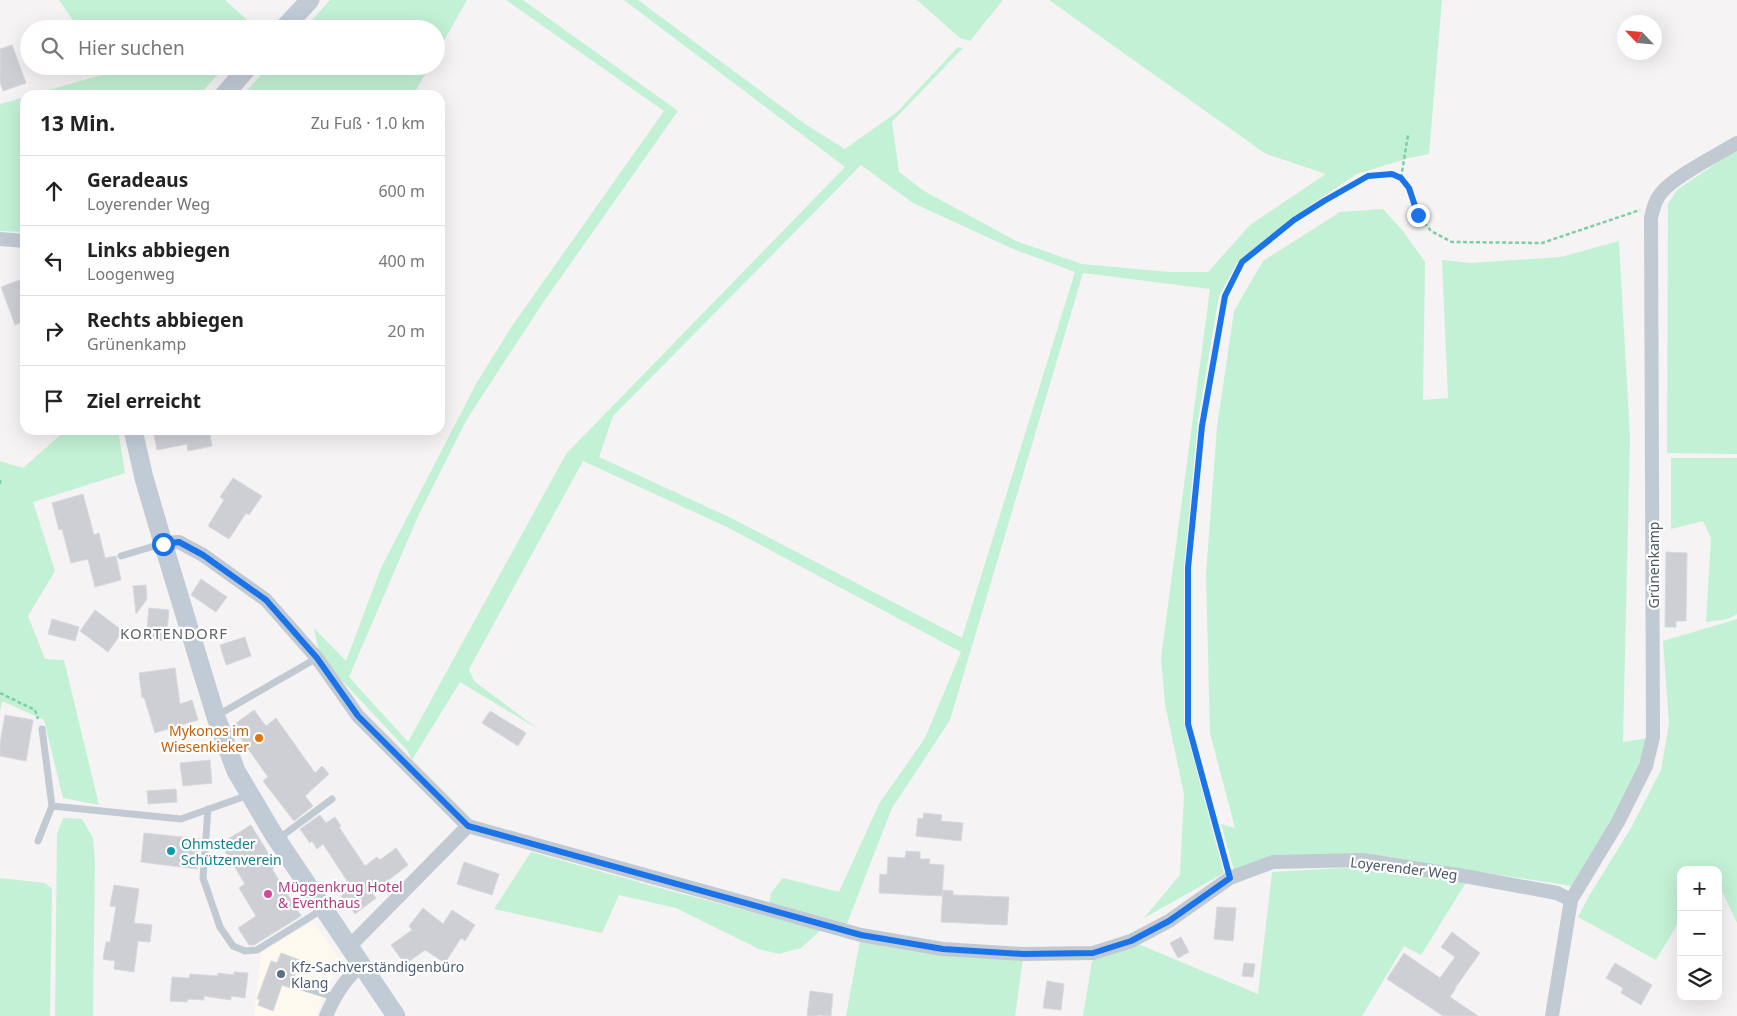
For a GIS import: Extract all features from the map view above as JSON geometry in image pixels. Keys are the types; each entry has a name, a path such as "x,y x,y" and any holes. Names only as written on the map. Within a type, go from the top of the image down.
{"main road":[{"path":"291,20 310,0"},
{"path":"228,90 241,75"},
{"path":"134,435 163,544 226,747 248,794 277,840 396,1016"}],"street":[{"path":"1654,207 1660,194 1670,183 1737,143"},
{"name":"Grünenkamp","path":"1571,900 1618,822 1646,766 1653,737 1652,228 1654,207"},
{"path":"0,240 20,241"},
{"name":"Loyerender Weg","path":"163,544 179,542 203,555 266,600 317,658 358,716 468,826 861,935 943,949 1023,954 1093,953 1131,941 1169,921 1230,878 1273,862 1363,860 1557,893 1571,900"},
{"path":"349,946 468,826"},
{"path":"1552,1016 1571,900"},
{"path":"326,1016 334,997 354,971 362,966"}],"lane":[{"path":"120,556 163,544"},
{"path":"216,716 317,658"},
{"path":"38,841 52,806 42,729"},
{"path":"52,806 181,820 248,794"},
{"path":"277,840 332,799"},
{"path":"208,809 203,878 220,927 233,946 245,951 257,950 323,909"},
{"path":"295,985 334,997"}],"path":[{"path":"1401,178 1408,135"},
{"path":"1230,878 1188,724 1188,568 1202,426 1225,296 1242,262 1294,220 1368,176 1392,174 1401,178 1409,188 1418,215 1431,231 1452,242 1542,244 1646,208 1654,207"},
{"path":"0,693 35,710 42,729"}],"shaded area":[{"path":"313,921 343,963 326,989 316,1016 254,1016 261,953"}],"green space":[{"path":"59,0 225,0 247,20 73,20"},
{"path":"330,0 467,0 445,39 445,20 312,20"},
{"path":"506,0 523,0 678,111 542,304 467,419 419,514 349,677 408,742 566,454 845,167 624,0 638,0 808,126 845,149 897,112 958,47 963,48 892,122 899,172 924,191 1016,241 1082,264 1169,272 1208,272 1250,225 1326,174 1266,154 1049,0 1442,0 1429,154 1357,174 1293,217 1237,263 1219,296 1198,420 1184,567 1184,723 1224,873 1144,918 1180,875 1184,794 1165,704 1161,658 1210,289 1083,273 950,720 892,808 846,926 769,903 771,893 783,878 839,892 879,804 925,738 961,652 729,528 583,461 469,669 474,681 538,729 460,682 412,760 407,750 320,657 314,628 346,661 381,568 476,384 512,326 664,111","holes":["861,165 913,203 1011,248 1075,272 962,638 731,518 599,457 613,416"]},
{"path":"917,0 1003,0 970,41 960,38"},
{"path":"101,75 218,75 204,90 49,90"},
{"path":"261,75 425,75 416,90 247,90"},
{"path":"20,98 20,232 0,231 0,104"},
{"path":"1737,149 1737,454 1667,453 1668,204 1677,190"},
{"path":"1383,209 1403,231 1425,262 1423,400 1448,398 1442,260 1471,263 1561,257 1619,241 1630,437 1623,742 1649,738 1625,795 1572,886 1364,854 1234,870 1221,824 1235,828 1210,733 1206,575 1217,427 1234,311 1263,261 1340,212"},
{"path":"60,435 119,435 125,473 33,502 55,571 28,616 45,659 64,660 99,805 63,798 44,720 2,701 0,712 0,461 23,468"},
{"path":"1671,458 1737,458 1737,614 1728,619 1706,622 1711,538 1703,521 1671,529"},
{"path":"1737,619 1737,923 1722,891 1722,866 1677,866 1677,925 1656,960 1578,917 1631,828 1661,770 1669,723 1663,641"},
{"path":"63,818 82,819 93,838 95,862 93,1016 55,1016 57,834"},
{"path":"531,852 821,930 801,948 779,954 759,949 676,908 619,895 602,933 494,909"},
{"path":"1360,867 1467,881 1421,955 1404,946 1362,1016 1083,1016 1092,961 1138,944 1258,994 1272,872"},
{"path":"0,878 45,883 52,889 50,1016 0,1016"},
{"path":"860,941 1023,958 1015,1016 846,1016"}],"building":[{"path":"12,45 20,67 20,75 23,75 26,83 3,91 0,82 0,49"},
{"path":"20,280 20,323 15,325 1,287"},
{"path":"154,435 210,435 212,446 188,451 187,444 157,450"},
{"path":"233,478 262,496 249,515 246,513 229,539 208,526 224,500 220,497"},
{"path":"83,494 94,535 99,533 105,558 116,556 121,580 95,587 88,559 71,563 62,529 59,530 52,503"},
{"path":"1666,552 1687,553 1686,621 1676,621 1676,627 1665,627"},
{"path":"201,579 227,597 216,612 191,595"},
{"path":"146,585 147,599 136,614 133,586"},
{"path":"149,608 169,610 166,641 146,639"},
{"path":"95,610 123,631 108,652 80,631"},
{"path":"52,619 79,627 75,641 48,634"},
{"path":"245,637 251,656 226,665 220,645"},
{"path":"175,668 180,704 192,700 198,720 155,733 144,697 142,698 139,673"},
{"path":"254,710 266,726 276,718 315,773 322,766 329,774 305,796 313,806 294,821 263,781 268,777 232,726"},
{"path":"490,711 526,733 518,746 482,723"},
{"path":"5,715 33,720 26,761 0,756 0,743"},
{"path":"210,760 212,783 183,786 180,763"},
{"path":"176,789 177,802 148,804 147,791"},
{"path":"924,813 942,815 941,821 963,823 961,841 916,836 918,818 923,819"},
{"path":"320,815 326,823 335,817 341,826 339,827 365,866 377,857 380,860 396,848 408,865 372,893 376,898 355,914 341,896 351,887 323,844 317,849 300,829"},
{"path":"251,825 276,866 272,869 301,916 254,945 249,945 238,928 256,916 239,888 245,884 225,851 232,847 228,839"},
{"name":"Ohmsteder Schützenverein","path":"144,833 200,839 197,869 141,862"},
{"path":"906,851 920,852 920,859 930,859 929,864 944,865 942,896 879,893 880,874 887,875 888,857 905,858"},
{"path":"464,862 499,874 492,895 457,884"},
{"path":"114,885 139,889 134,923 152,925 150,942 138,941 134,972 114,969 115,961 103,959 106,942 110,942 116,907 110,906"},
{"path":"943,890 953,891 953,895 1009,897 1007,925 941,922"},
{"path":"1217,907 1236,908 1233,941 1214,939"},
{"path":"423,908 443,924 452,910 475,925 465,941 461,938 445,963 425,950 405,964 391,945 412,930 409,926"},
{"path":"1452,932 1480,953 1450,997 1478,1016 1443,1016 1387,979 1404,953 1440,978 1455,957 1441,947"},
{"path":"1181,937 1189,952 1178,958 1170,943"},
{"name":"Kfz-Sachverständigenbüro Klang","path":"281,953 300,960 290,988 282,985 273,1011 258,1005 260,999 257,999 271,961 277,963"},
{"path":"1244,963 1255,964 1253,977 1242,976"},
{"path":"1615,963 1652,985 1641,1005 1621,993 1623,988 1606,978"},
{"path":"234,972 248,973 245,998 231,996 231,1000 204,996 204,1000 170,1001 172,977 189,978 190,974 218,976 218,973 234,975"},
{"path":"1047,981 1064,984 1061,1010 1043,1008"},
{"path":"810,991 833,994 831,1016 807,1016"}],"place":[{"name":"Mykonos im Wiesenkieker","path":"259,738"},
{"name":"Ohmsteder Schützenverein","path":"171,851"},
{"name":"Müggenkrug Hotel & Eventhaus","path":"268,894"},
{"name":"Kfz-Sachverständigenbüro Klang","path":"281,974"}],"district":[{"name":"KORTENDORF","path":"174,633"}],"route":[{"path":"163,544 179,542 203,555 266,600 317,658 358,716 468,826 861,935 943,949 1023,954 1093,953 1131,941 1169,921 1230,878 1188,724 1188,568 1202,426 1225,296 1242,262 1294,220 1368,176 1392,174 1401,178 1409,188 1418,215"}]}
